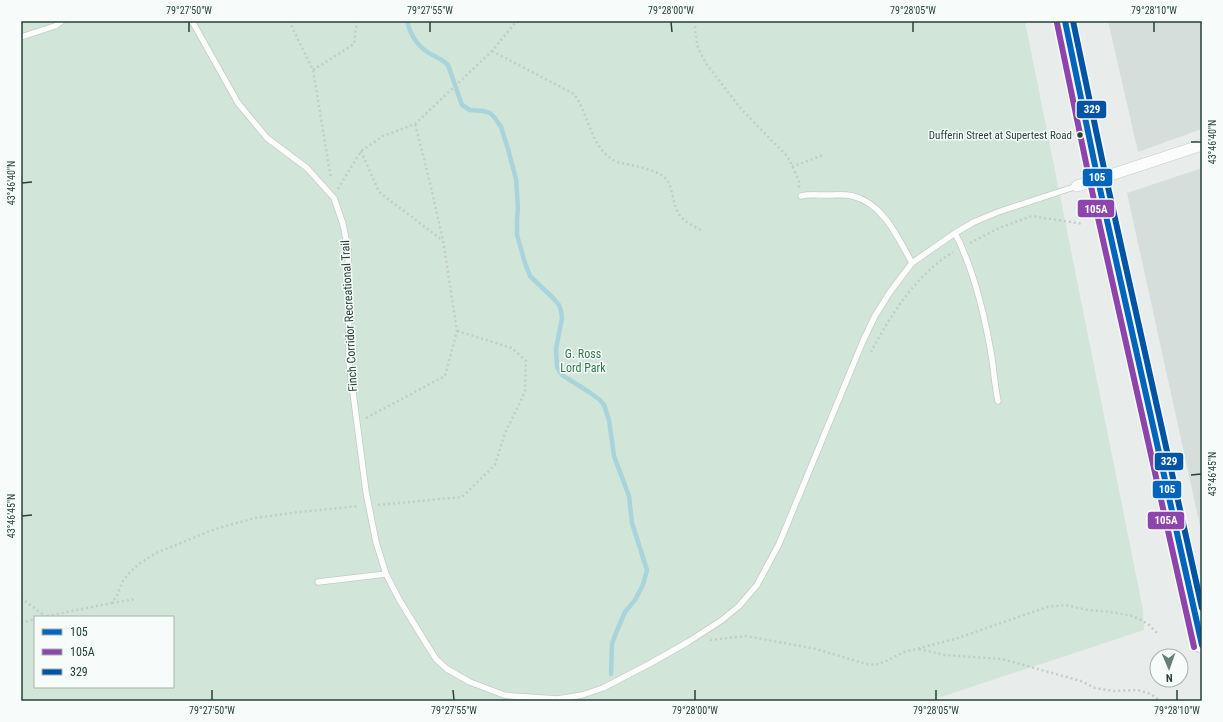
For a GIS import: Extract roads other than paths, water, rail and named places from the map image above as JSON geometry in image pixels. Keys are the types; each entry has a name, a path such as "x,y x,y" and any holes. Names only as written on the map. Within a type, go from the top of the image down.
{"main road":[{"path":"1065,21 1098,180 1202,645"}],"street":[{"path":"1077,186 1202,145"}],"lane":[{"path":"21,36 55,26 62,21"},
{"name":"Finch Corridor Recreational Trail","path":"192,21 238,103 267,138 307,168 334,198 343,224 348,249 349,362 356,424 368,506 376,542 386,574 400,601 436,659 447,669 470,682 504,694 512,699 558,699 582,695 603,688 651,664 688,642 722,620 739,606 757,585 779,544 863,341 875,316 890,292 912,263 955,233 974,222 998,212 1077,186"},
{"path":"800,196 841,194 854,196 864,201 890,223 912,263"},
{"path":"955,233 967,258 982,311 998,401"},
{"path":"318,582 386,574"}],"waterway":[{"path":"407,21 412,35 421,47 448,65 462,105 470,110 490,113 501,127 516,179 518,208 517,235 525,263 530,276 553,298 559,305 561,311 562,318 556,349 557,367 562,375 600,400 604,405 609,420 614,456 629,496 632,523 647,570 643,585 635,600 625,612 612,644 611,674"}],"place":[{"name":"Dufferin Street at Supertest Road","path":"1080,135"}],"park label":[{"name":"G. Ross Lord Park","path":"583,361"}]}
